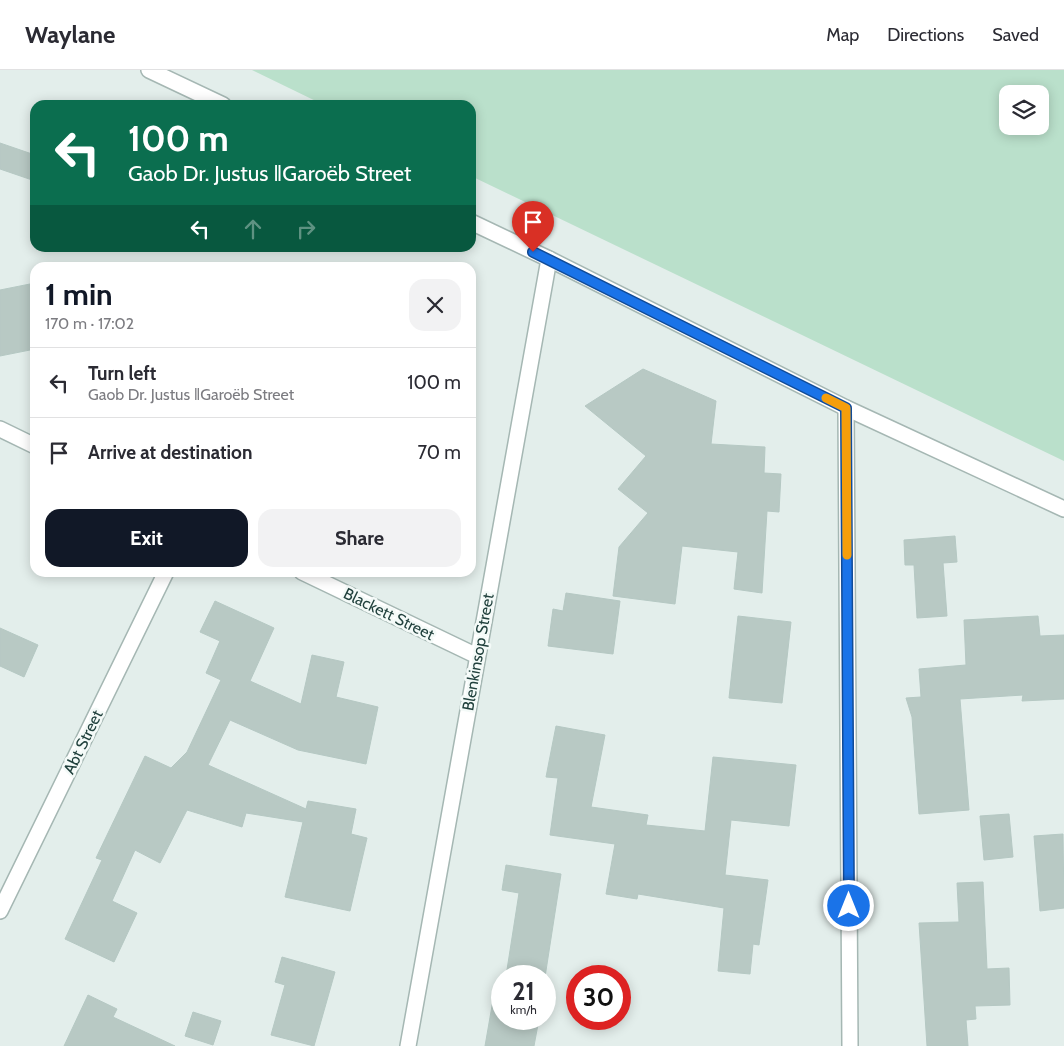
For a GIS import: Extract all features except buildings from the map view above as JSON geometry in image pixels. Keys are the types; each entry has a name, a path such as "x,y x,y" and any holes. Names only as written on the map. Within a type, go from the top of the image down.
{"street":[{"path":"149,70 212,100"},
{"path":"476,224 846,408 1064,509"},
{"name":"Blenkinsop Street","path":"408,1046 549,259"},
{"path":"846,408 850,1046"},
{"path":"0,429 30,444"},
{"name":"Abt Street","path":"0,911 164,577"},
{"name":"Blackett Street","path":"312,577 477,656"}],"green space":[{"path":"252,70 1064,70 1064,461 476,178 476,100 314,100"}],"slow traffic":[{"path":"826,398 846,408 847,555"}],"route":[{"path":"533,252 846,408 849,906"}]}
